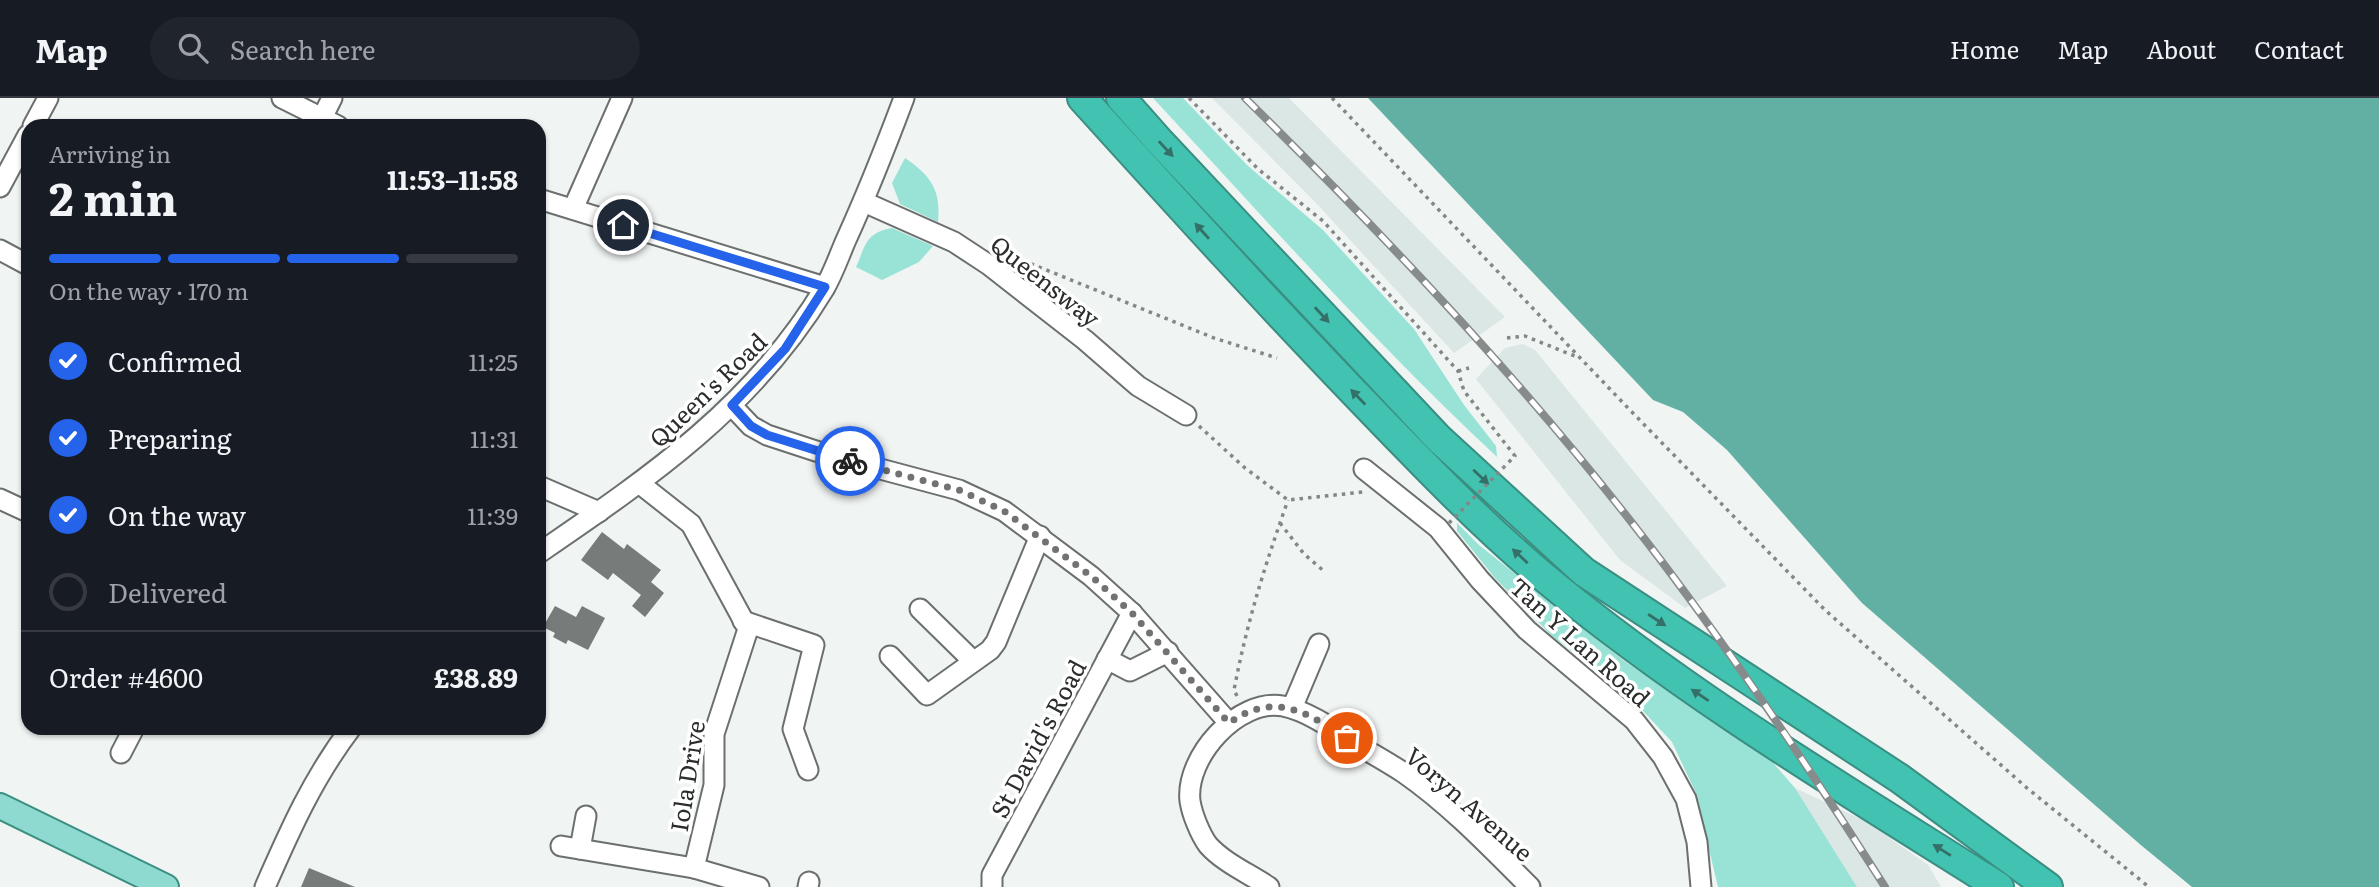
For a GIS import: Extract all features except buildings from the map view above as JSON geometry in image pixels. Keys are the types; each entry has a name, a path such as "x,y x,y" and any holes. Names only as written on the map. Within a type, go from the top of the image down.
{"highway":[{"path":"1082,98 1279,316 1441,482 1543,576 1652,663 1999,887"},
{"path":"1121,98 1169,153 1438,438 1584,572 1899,778 2048,887"}],"main road":[{"path":"0,806 166,887"}],"street":[{"path":"37,119 48,98"},
{"path":"282,98 324,119"},
{"path":"330,119 332,98"},
{"path":"573,209 622,98"},
{"name":"Queen's Road","path":"546,548 675,457 732,405 785,349 825,287 864,202 904,98"},
{"path":"0,187 21,148"},
{"path":"546,201 825,287"},
{"name":"Queensway","path":"864,202 954,242 989,265 1085,340 1138,386 1186,415"},
{"path":"0,250 21,261"},
{"path":"732,405 751,426 767,435 828,456 959,490 1004,511 1091,576 1237,717 1199,760 1192,778 1190,800 1197,822 1209,845 1269,887"},
{"name":"Tan Y Lan Road","path":"1364,469 1438,528 1479,580 1527,630 1634,720 1664,758 1686,799 1697,842 1701,887"},
{"path":"639,483 691,524 743,621 814,645 793,729 808,770"},
{"path":"546,489 598,512"},
{"path":"0,499 21,509"},
{"path":"890,656 927,695 990,650 996,642 1040,536"},
{"path":"920,610 973,662"},
{"name":"St David's Road","path":"992,887 992,875 1132,613"},
{"name":"Iola Drive","path":"694,868 714,785 714,734 747,629 743,621"},
{"path":"1292,708 1319,644"},
{"path":"1107,659 1130,671 1168,652"},
{"name":"Voryn Avenue","path":"1237,717 1279,705 1292,708 1328,726 1405,775 1475,832 1530,887"},
{"path":"121,753 130,735"},
{"path":"265,887 295,819 327,760 346,735"},
{"path":"586,816 570,848 694,868 759,887"}],"path":[{"path":"1189,98 1258,169 1323,221 1458,371 1465,391 1515,456 1449,523"},
{"path":"1332,98 1825,610 2027,788 2149,887"},
{"path":"996,249 1214,338 1277,358"},
{"path":"1507,338 1525,336 1581,358"},
{"path":"1458,371 1469,368"},
{"path":"1186,415 1245,468 1288,500 1389,489"},
{"path":"1237,717 1234,690 1245,632 1288,500"},
{"path":"1280,523 1304,554 1325,572"}],"shaded area":[{"path":"1153,98 1183,98 1247,165 1323,230 1414,329 1464,405 1496,446 1497,457 1365,326"},
{"path":"1212,98 1289,98 1505,317 1454,353 1316,203"},
{"path":"1368,98 2379,98 2379,887 2192,887 1862,603 1727,450 1683,412 1653,400"},
{"path":"905,158 922,171 936,192 938,222 900,204 892,183"},
{"path":"892,228 933,246 919,262 882,280 856,267 871,237"},
{"path":"1523,344 1535,350 1727,586 1685,608 1620,560 1476,379 1505,348"},
{"path":"1457,523 1479,545 1623,660 1768,757 1795,788 1857,887 1718,887 1695,791 1672,742 1629,696 1552,636 1495,578 1457,531"},
{"path":"1795,788 1867,822 1928,865 1941,887 1853,887"}],"railway":[{"path":"1245,98 1444,302 1539,409 1629,519 1729,654 1885,887"}],"way so far":[{"path":"850,461 959,490 1004,511 1091,576 1132,613 1229,723 1245,711 1279,705 1292,708 1347,738"}],"route":[{"path":"623,225 825,287 785,349 732,405 751,426 767,435 850,461"}]}
